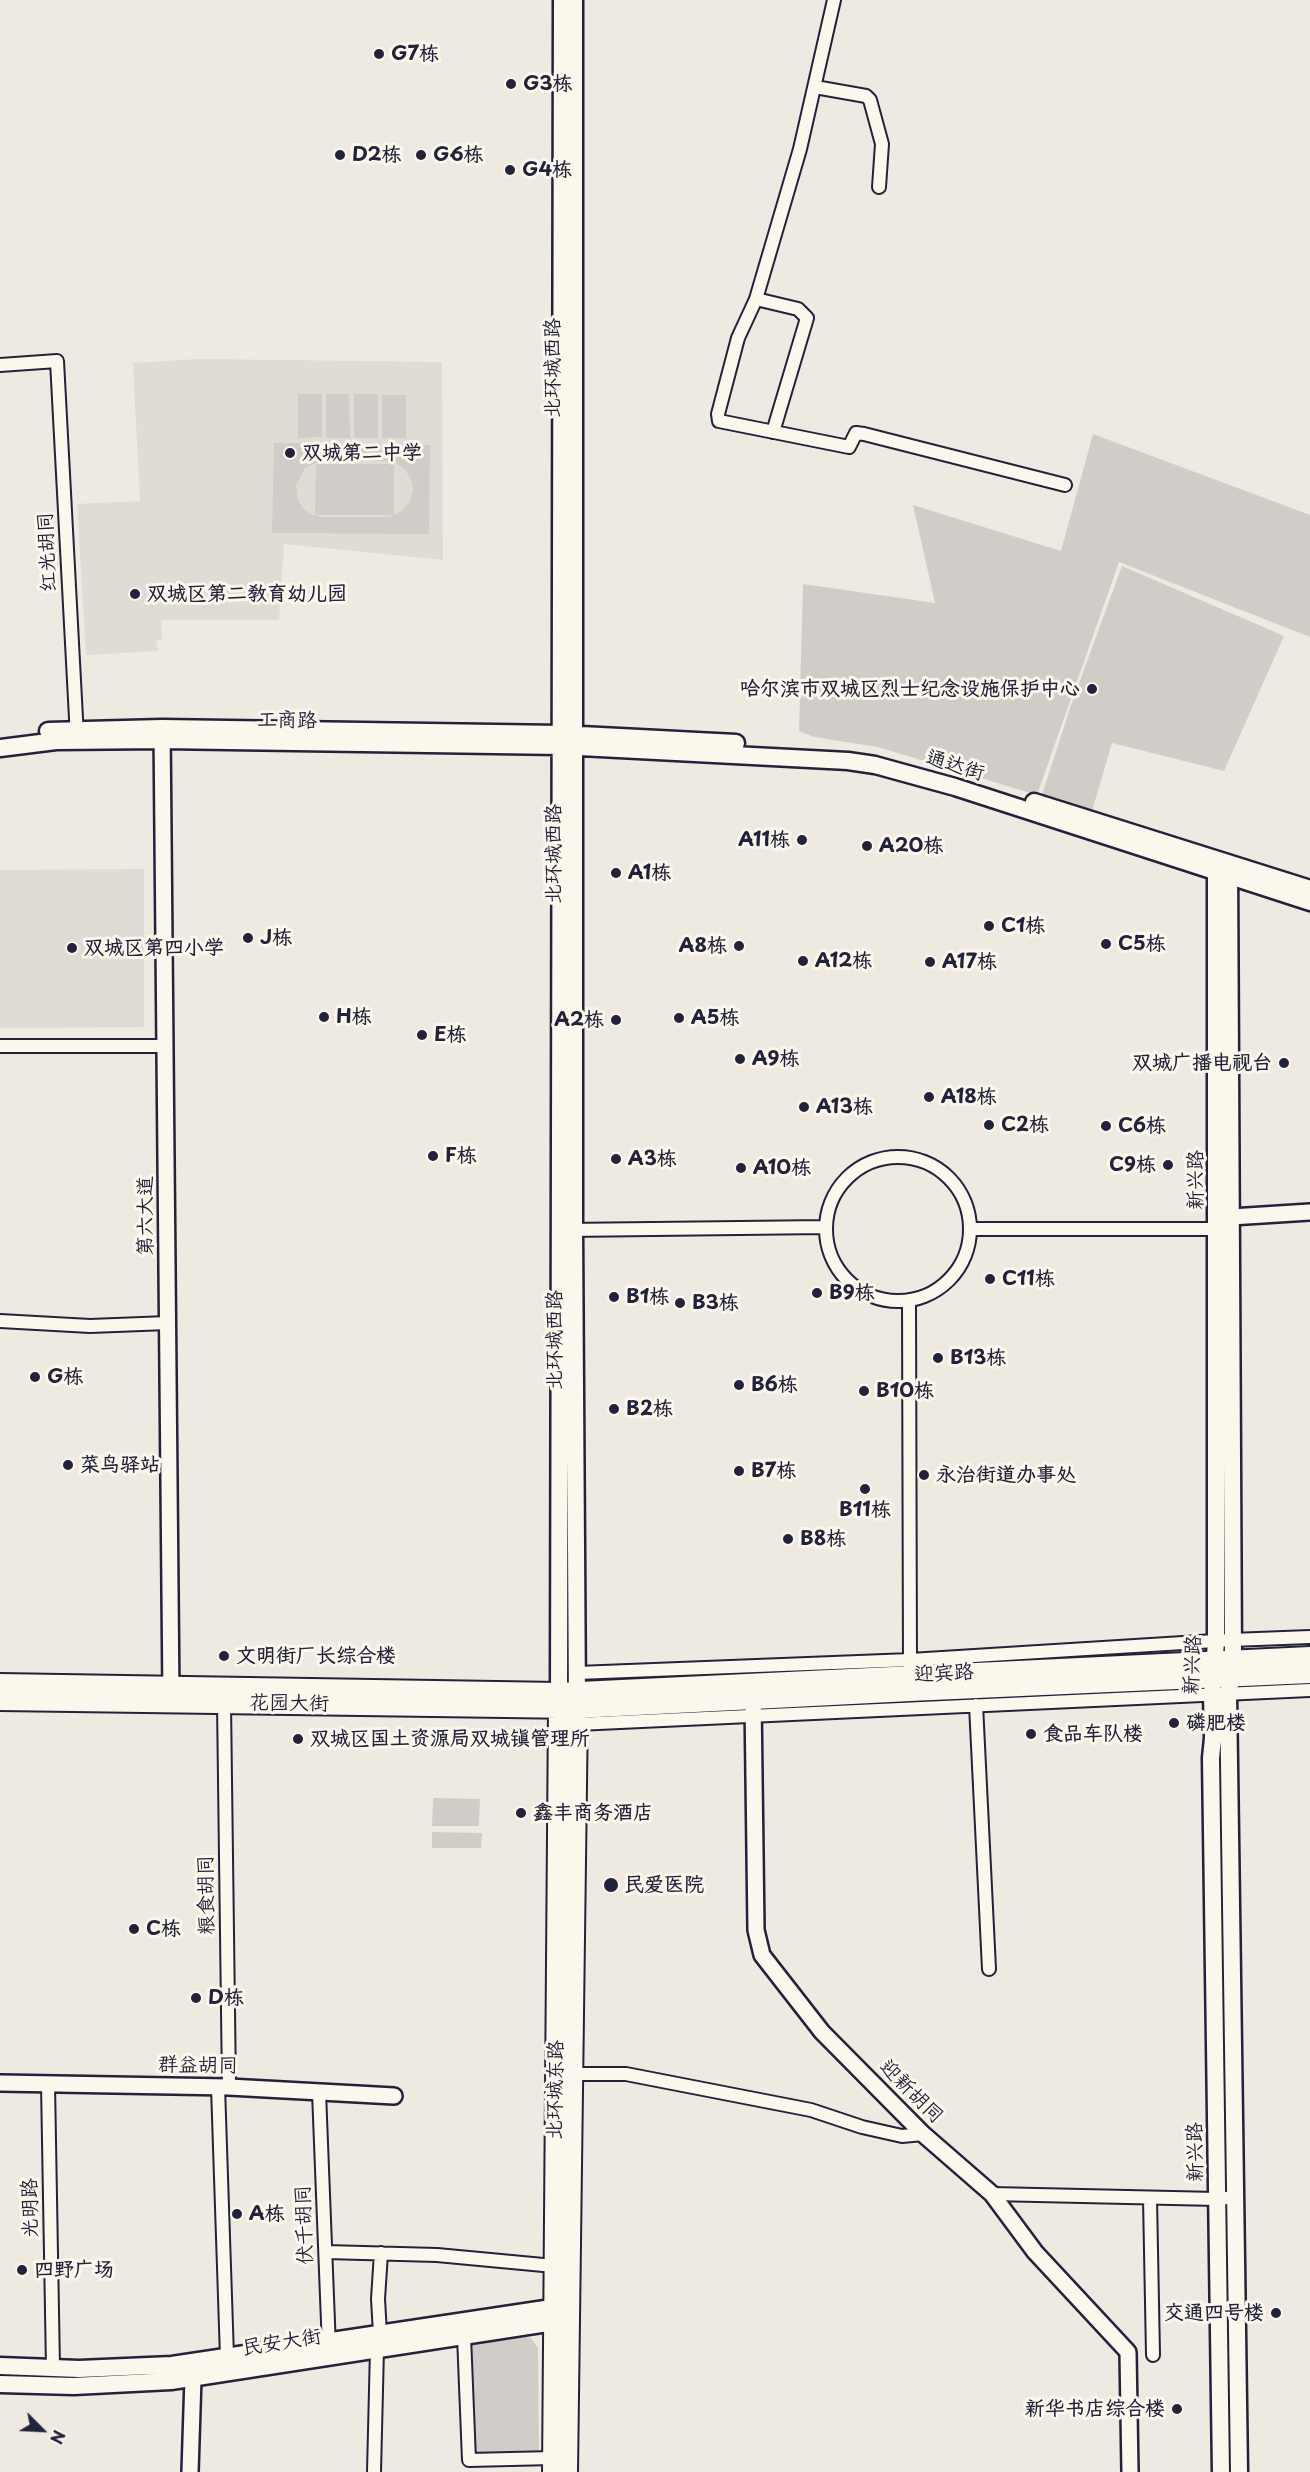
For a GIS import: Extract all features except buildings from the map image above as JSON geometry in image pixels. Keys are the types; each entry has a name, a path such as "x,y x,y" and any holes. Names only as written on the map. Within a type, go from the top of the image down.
{"main road":[{"name":"北环城西路","path":"562,0 568,740"},
{"name":"北环城西路","path":"571,1700 567,1230 574,0"},
{"name":"工商路","path":"0,737 162,734 568,740"},
{"name":"工商路","path":"0,748 56,741 77,735"},
{"name":"通达街","path":"568,740 823,748 878,754 1223,868 1310,902"},
{"name":"通达街","path":"1223,868 1310,889"},
{"name":"新兴路","path":"1223,868 1223,1667 1237,2197 1239,2472"},
{"name":"北环城西路","path":"567,1230 571,1700"},
{"name":"迎宾路","path":"571,1700 753,1708 910,1675 971,1699 1310,1657"},
{"name":"新兴路","path":"1221,2472 1211,1758 1223,1667"},
{"name":"迎宾路","path":"571,1700 910,1675 1223,1667 1310,1673"},
{"name":"花园大街","path":"0,1684 171,1695 224,1703 571,1700"},
{"name":"花园大街","path":"0,1700 171,1695 571,1700"},
{"name":"北环城东路","path":"553,2465 572,2074 571,1700"},
{"name":"北环城东路","path":"567,2472 561,2314 554,2266 571,1700"},
{"name":"民安大街","path":"378,2341 464,2336 561,2314"},
{"name":"民安大街","path":"0,2384 108,2385 193,2378 329,2349 561,2314"},
{"name":"民安大街","path":"0,2366 148,2367 227,2357 329,2349"}],"street":[{"path":"834,0 800,148 756,299 738,338 718,414 719,421 849,447 856,433 864,434 1065,484"},
{"path":"815,87 867,96 870,100 882,144 879,187"},
{"path":"756,299 798,309 807,318 773,432"},
{"name":"红光胡同","path":"0,365 57,361 77,735"},
{"name":"第六大道","path":"162,734 171,1695"},
{"path":"0,1046 166,1046"},
{"path":"887,1158 912,1158 935,1167 954,1183 966,1204 970,1229 967,1252 956,1272 940,1288 920,1299 897,1302 874,1298 854,1287 838,1271 828,1250 825,1227 830,1203 843,1181 863,1166 887,1158"},
{"path":"970,1229 1224,1223 1310,1212"},
{"path":"567,1230 825,1227"},
{"path":"909,1300 910,1675"},
{"path":"0,1321 90,1326 168,1323"},
{"path":"1223,1667 1310,1638"},
{"path":"1223,1667 1310,1690"},
{"path":"753,1708 971,1699 989,1969"},
{"name":"粮食胡同","path":"224,1703 227,2357"},
{"name":"迎新胡同","path":"753,1708 756,1930 762,1955 822,2032 923,2134 992,2194 1035,2252 1128,2352 1130,2472"},
{"path":"572,2074 626,2074 811,2110 862,2127 902,2136 923,2134"},
{"name":"群益胡同","path":"0,2083 224,2087 394,2096"},
{"name":"光明路","path":"48,2084 53,2368"},
{"name":"伏千胡同","path":"319,2092 329,2349"},
{"path":"992,2194 1217,2199 1237,2197"},
{"path":"1150,2198 1153,2355"},
{"path":"326,2252 437,2255 554,2266"},
{"path":"374,2472 381,2253"},
{"path":"464,2336 469,2460 553,2465"},
{"path":"190,2472 193,2378"}],"shaded area":[{"name":"双城第二中学","path":"199,359 442,362 443,560 284,544 279,620 161,620 162,640 156,641 158,651 86,655 77,504 140,501 133,363"},
{"path":"298,394 322,394 322,437 298,438"},
{"path":"326,394 349,394 350,438 326,438"},
{"path":"354,394 378,394 378,438 354,438"},
{"path":"382,395 406,395 406,438 382,438"},
{"path":"1093,434 1310,515 1310,637 1119,562 1037,795 878,747 814,737 799,731 803,584 935,603 913,505 1061,551"},
{"path":"274,443 430,445 429,534 272,533","holes":["321,461 396,463 405,470 411,479 413,490 410,501 402,511 390,517 322,517 313,515 298,501 296,485 305,468"]},
{"path":"316,464 394,464 394,515 315,515"},
{"path":"1122,566 1284,636 1224,771 1112,743 1092,811 1041,798 1070,708"},
{"name":"双城区第四小学","path":"144,869 144,1027 0,1028 0,870"},
{"path":"433,1798 480,1799 479,1826 432,1826"},
{"path":"432,1832 482,1833 481,1848 432,1848"},
{"path":"531,2338 538,2348 539,2456 472,2456 469,2345"}],"place":[{"name":"G7栋","path":"379,54"},
{"name":"G3栋","path":"511,84"},
{"name":"D2栋","path":"340,155"},
{"name":"G6栋","path":"421,155"},
{"name":"G4栋","path":"510,170"},
{"name":"双城第二中学","path":"290,453"},
{"name":"双城区第二教育幼儿园","path":"135,594"},
{"name":"哈尔滨市双城区烈士纪念设施保护中心","path":"1092,689"},
{"name":"A11栋","path":"802,840"},
{"name":"A20栋","path":"867,846"},
{"name":"A1栋","path":"616,873"},
{"name":"C1栋","path":"989,926"},
{"name":"J栋","path":"248,938"},
{"name":"C5栋","path":"1106,944"},
{"name":"A8栋","path":"739,946"},
{"name":"双城区第四小学","path":"72,948"},
{"name":"A12栋","path":"803,961"},
{"name":"A17栋","path":"930,962"},
{"name":"H栋","path":"324,1017"},
{"name":"A5栋","path":"679,1018"},
{"name":"A2栋","path":"616,1020"},
{"name":"E栋","path":"422,1035"},
{"name":"A9栋","path":"740,1059"},
{"name":"双城广播电视台","path":"1284,1063"},
{"name":"A18栋","path":"929,1097"},
{"name":"A13栋","path":"804,1107"},
{"name":"C2栋","path":"989,1125"},
{"name":"C6栋","path":"1106,1126"},
{"name":"F栋","path":"433,1156"},
{"name":"A3栋","path":"616,1159"},
{"name":"C9栋","path":"1168,1165"},
{"name":"A10栋","path":"741,1168"},
{"name":"C11栋","path":"990,1279"},
{"name":"B9栋","path":"817,1293"},
{"name":"B1栋","path":"614,1297"},
{"name":"B3栋","path":"680,1303"},
{"name":"B13栋","path":"938,1358"},
{"name":"G栋","path":"35,1377"},
{"name":"B6栋","path":"739,1385"},
{"name":"B10栋","path":"864,1391"},
{"name":"B2栋","path":"614,1409"},
{"name":"菜鸟驿站","path":"68,1465"},
{"name":"B7栋","path":"739,1471"},
{"name":"永治街道办事处","path":"924,1475"},
{"name":"B11栋","path":"865,1489"},
{"name":"B8栋","path":"788,1539"},
{"name":"文明街厂长综合楼","path":"224,1656"},
{"name":"磷肥楼","path":"1174,1723"},
{"name":"食品车队楼","path":"1031,1734"},
{"name":"双城区国土资源局双城镇管理所","path":"298,1739"},
{"name":"鑫丰商务酒店","path":"521,1813"},
{"name":"民爱医院","path":"611,1885"},
{"name":"C栋","path":"134,1929"},
{"name":"D栋","path":"196,1998"},
{"name":"A栋","path":"237,2214"},
{"name":"四野广场","path":"22,2270"},
{"name":"交通四号楼","path":"1276,2313"},
{"name":"新华书店综合楼","path":"1177,2409"}]}
